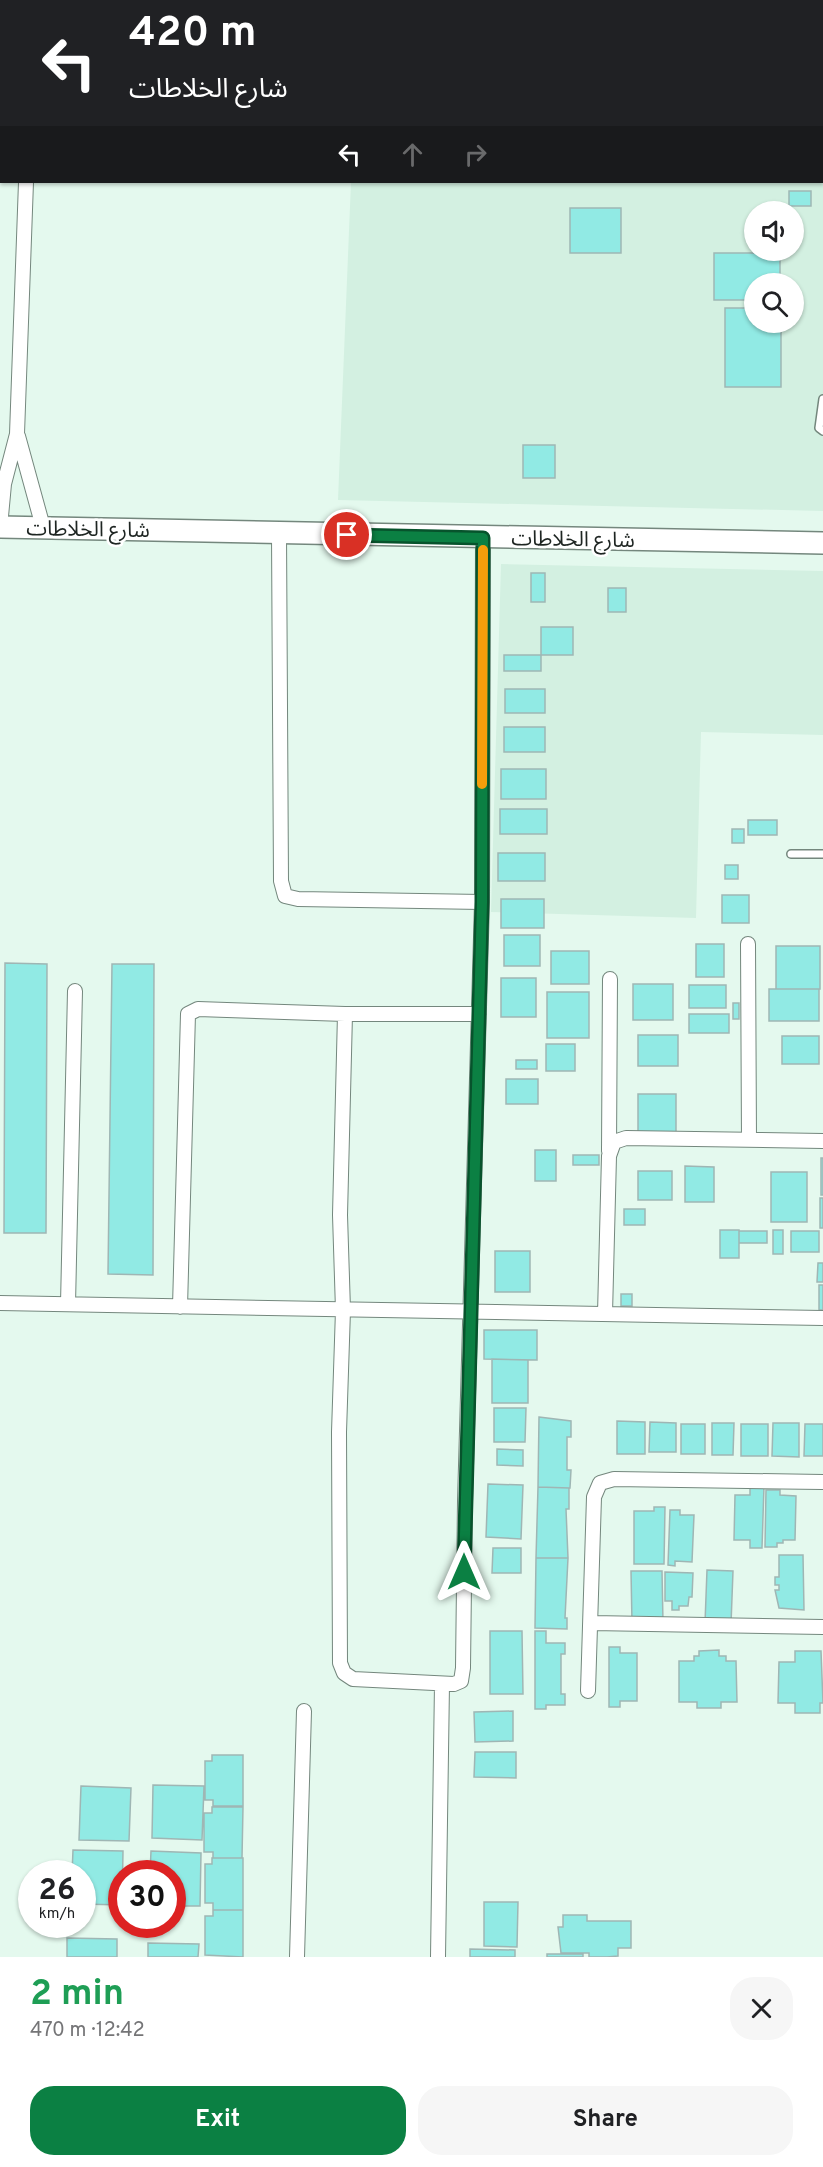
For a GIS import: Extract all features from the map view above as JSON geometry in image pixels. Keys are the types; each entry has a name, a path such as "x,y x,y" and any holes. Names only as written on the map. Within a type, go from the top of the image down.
{"main road":[{"name":"شارع الخلاطات","path":"0,527 823,543"}],"street":[{"path":"0,527 4,484 17,434 26,183"},
{"path":"17,434 43,527"},
{"path":"279,534 281,881 285,896 298,899 482,902"},
{"path":"345,1014 340,1215 343,1310 338,1597 342,1670 354,1679 365,1681 458,1683 463,1673 482,902 483,538"},
{"path":"748,944 749,1140"},
{"path":"605,1314 610,979"},
{"path":"68,1304 75,991"},
{"path":"180,1307 188,1014 198,1009 345,1014 479,1014"},
{"path":"609,1156 614,1142 626,1138 823,1141"},
{"path":"0,1303 823,1318"},
{"path":"588,1691 592,1623 594,1497 600,1484 614,1479 823,1482"},
{"path":"592,1623 823,1628"},
{"path":"438,1957 442,1684"},
{"path":"297,1957 304,1711"}],"lane":[{"path":"823,399 819,428 823,431"},
{"path":"791,854 823,854"}],"shaded area":[{"path":"351,183 823,183 823,511 338,500"},
{"path":"501,564 823,571 823,735 701,732 696,918 491,912"}],"building":[{"path":"789,191 811,191 811,206 804,206 804,201 789,201"},
{"path":"570,208 621,208 621,253 570,253"},
{"path":"714,253 744,253 744,261 780,261 780,273 744,273 744,300 714,300"},
{"path":"725,308 744,308 744,333 781,333 781,387 725,387"},
{"path":"523,445 555,445 555,478 523,478"},
{"path":"531,573 545,573 545,602 531,602"},
{"path":"608,588 626,588 626,612 608,612"},
{"path":"541,627 573,627 573,655 541,655"},
{"path":"504,655 541,655 541,671 504,671"},
{"path":"505,689 545,689 545,713 505,713"},
{"path":"504,727 545,727 545,752 504,752"},
{"path":"501,769 546,769 546,799 501,799"},
{"path":"500,809 547,809 547,834 500,834"},
{"path":"748,820 777,820 777,835 748,835"},
{"path":"732,829 744,829 744,843 732,843"},
{"path":"498,853 545,853 545,881 498,881"},
{"path":"725,865 738,865 738,879 725,879"},
{"path":"722,895 749,895 749,923 722,923"},
{"path":"501,899 544,899 544,928 501,928"},
{"path":"504,935 540,935 540,966 504,966"},
{"path":"696,944 724,944 724,977 696,977"},
{"path":"776,946 820,946 820,989 776,989"},
{"path":"551,951 589,951 589,984 551,984"},
{"path":"5,963 47,964 46,1233 4,1233"},
{"path":"112,964 154,964 153,1275 108,1274"},
{"path":"501,978 536,978 536,1017 501,1017"},
{"path":"633,984 673,984 673,1020 633,1020"},
{"path":"689,985 726,985 726,1008 689,1008"},
{"path":"769,989 819,989 819,1021 769,1021"},
{"path":"547,992 589,992 589,1038 547,1038"},
{"path":"733,1003 739,1003 739,1019 733,1019"},
{"path":"689,1014 729,1014 729,1033 689,1033"},
{"path":"638,1035 678,1035 678,1066 638,1066"},
{"path":"782,1036 819,1036 819,1064 782,1064"},
{"path":"546,1044 575,1044 575,1071 546,1071"},
{"path":"516,1060 537,1060 537,1069 516,1069"},
{"path":"506,1079 538,1079 538,1104 506,1104"},
{"path":"638,1094 676,1094 676,1133 638,1133"},
{"path":"535,1150 556,1150 556,1181 535,1181"},
{"path":"573,1155 599,1155 599,1165 573,1165"},
{"path":"821,1158 823,1158 823,1195 821,1195"},
{"path":"685,1166 714,1167 714,1202 685,1202"},
{"path":"638,1171 672,1171 672,1200 638,1200"},
{"path":"771,1172 807,1172 807,1222 771,1222"},
{"path":"820,1198 823,1198 823,1228 820,1228"},
{"path":"624,1209 645,1209 645,1225 624,1225"},
{"path":"720,1230 739,1230 739,1258 720,1258"},
{"path":"773,1230 783,1230 783,1254 773,1254"},
{"path":"739,1231 767,1231 767,1243 739,1243"},
{"path":"791,1231 819,1231 819,1252 791,1252"},
{"path":"495,1251 530,1251 530,1292 495,1292"},
{"path":"818,1263 823,1263 823,1282 817,1282"},
{"path":"819,1285 823,1285 823,1310 819,1310"},
{"path":"621,1294 632,1294 632,1306 621,1306"},
{"path":"484,1330 537,1330 537,1360 484,1359"},
{"path":"492,1359 528,1360 528,1403 492,1403"},
{"path":"494,1408 526,1408 525,1442 494,1442"},
{"path":"539,1417 571,1421 571,1437 567,1437 567,1470 571,1470 570,1488 538,1487"},
{"path":"617,1421 645,1422 645,1454 617,1454"},
{"path":"650,1422 676,1423 676,1452 649,1452"},
{"path":"712,1423 734,1423 733,1455 712,1455"},
{"path":"773,1423 799,1423 799,1457 772,1456"},
{"path":"681,1424 705,1424 705,1454 681,1454"},
{"path":"741,1424 768,1424 768,1456 741,1456"},
{"path":"805,1424 823,1424 823,1456 804,1456"},
{"path":"497,1449 523,1450 523,1466 497,1465"},
{"path":"488,1484 523,1485 521,1539 486,1537"},
{"path":"750,1486 764,1486 762,1548 750,1548 750,1540 734,1540 735,1495 750,1495"},
{"path":"538,1487 569,1488 569,1509 566,1509 568,1558 536,1558"},
{"path":"766,1490 780,1490 780,1495 796,1496 795,1540 783,1540 783,1543 777,1543 777,1547 765,1547"},
{"path":"654,1507 665,1507 664,1564 634,1564 634,1511 654,1511"},
{"path":"670,1510 680,1510 680,1515 694,1515 692,1562 675,1561 675,1566 668,1565"},
{"path":"493,1548 521,1548 521,1573 492,1573"},
{"path":"779,1555 803,1555 804,1610 779,1608 775,1590 779,1590 779,1585 775,1585 775,1577 779,1577"},
{"path":"536,1558 568,1558 565,1618 567,1618 567,1629 535,1628"},
{"path":"707,1570 733,1571 731,1624 705,1623"},
{"path":"631,1571 662,1571 663,1623 632,1623"},
{"path":"665,1572 693,1573 692,1597 689,1597 688,1606 679,1606 679,1610 672,1610 672,1601 665,1601"},
{"path":"490,1631 522,1631 523,1694 490,1694"},
{"path":"535,1631 546,1631 546,1643 565,1643 565,1654 561,1654 561,1694 565,1694 565,1705 546,1705 546,1709 535,1709"},
{"path":"609,1647 620,1647 620,1653 637,1653 637,1701 620,1701 620,1707 609,1707"},
{"path":"719,1650 719,1656 726,1656 726,1661 736,1661 737,1702 721,1702 721,1708 697,1708 697,1702 679,1702 679,1661 694,1661 694,1656 699,1656 699,1651"},
{"path":"795,1651 821,1651 823,1703 820,1703 820,1713 795,1713 795,1703 778,1703 779,1662 795,1662"},
{"path":"513,1711 513,1741 475,1742 474,1712"},
{"path":"475,1752 516,1752 516,1778 474,1777"},
{"path":"212,1755 243,1755 243,1806 213,1806 213,1800 205,1800 205,1761 212,1761"},
{"path":"153,1785 204,1786 202,1840 152,1838"},
{"path":"81,1786 131,1788 129,1841 79,1840"},
{"path":"212,1807 243,1807 242,1858 213,1858 213,1852 204,1852 204,1813 212,1813"},
{"path":"73,1850 123,1851 123,1860 108,1860 108,1905 96,1904 96,1860 73,1860"},
{"path":"151,1851 201,1853 200,1906 186,1906 186,1860 151,1860"},
{"path":"212,1858 243,1858 243,1910 213,1910 213,1903 205,1903 205,1864 212,1864"},
{"path":"484,1902 518,1902 517,1947 484,1946"},
{"path":"213,1910 243,1910 243,1957 205,1955 205,1916 213,1916"},
{"path":"563,1915 587,1915 587,1921 631,1921 631,1948 618,1948 618,1956 607,1957 589,1957 589,1953 561,1953 558,1927 563,1927"},
{"path":"67,1938 117,1939 117,1957 67,1957"},
{"path":"148,1943 199,1944 198,1957 148,1957"},
{"path":"470,1949 515,1950 515,1957 470,1957"},
{"path":"547,1954 583,1954 583,1957 547,1957"}],"slow traffic":[{"path":"482,784 483,550"}],"route":[{"path":"347,535 483,538 482,902 464,1572"}]}
